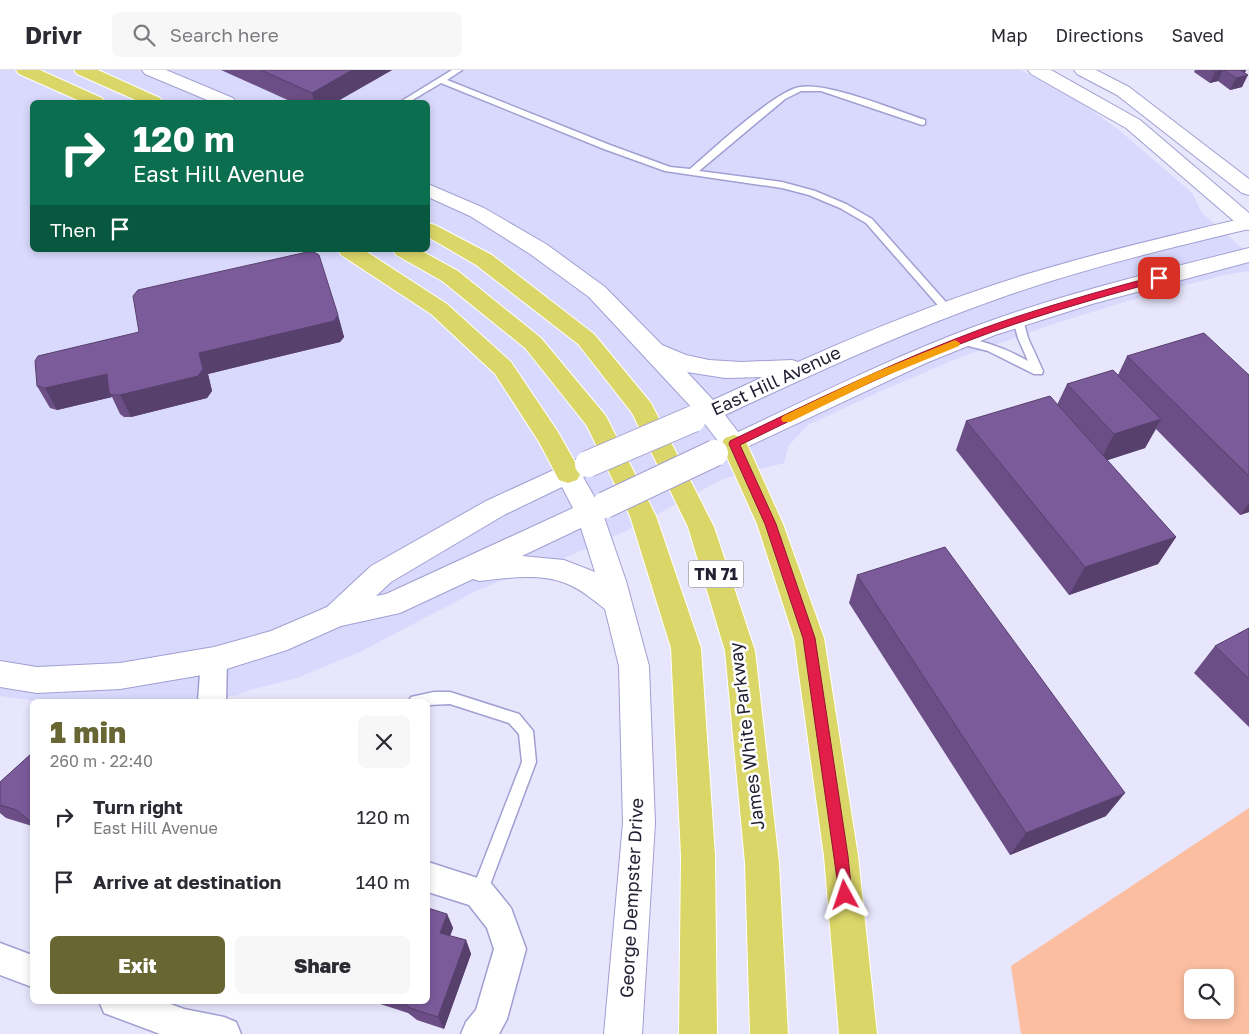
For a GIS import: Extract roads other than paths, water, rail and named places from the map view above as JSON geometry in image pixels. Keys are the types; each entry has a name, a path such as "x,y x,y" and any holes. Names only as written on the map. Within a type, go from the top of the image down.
{"highway":[{"path":"83,70 150,100"},
{"path":"32,73 49,95 59,100"},
{"path":"32,73 92,100"},
{"name":"James White Parkway","path":"430,230 484,260 586,339 642,409 700,527 740,650 762,863 769,1034"},
{"path":"352,252 439,309 503,368 549,438 578,469"},
{"name":"TN 71","path":"408,252 450,276 533,343 597,422 643,516 686,648 698,856 698,1034"},
{"path":"724,448 770,524 809,638 841,856 858,1034"}],"main road":[{"path":"151,70 222,100"},
{"path":"1037,70 1056,78 1132,124 1249,223"},
{"path":"1083,70 1123,91 1249,188"},
{"path":"1213,159 1249,171"},
{"path":"430,191 477,212 538,249 597,292 653,349 724,448"},
{"name":"East Hill Avenue","path":"336,615 381,574 495,508 843,350 947,309 1097,262 1249,223"},
{"name":"East Hill Avenue","path":"0,674 37,680 120,676 214,660 278,641 336,615 390,606 872,377 1018,320 1124,287 1249,255"},
{"path":"653,349 680,363 715,370 807,367"},
{"name":"George Dempster Drive","path":"578,469 597,509 634,666 639,823 623,1034"},
{"path":"462,572 506,568 543,568 575,575 596,586 618,603"}],"street":[{"path":"212,699 214,660"},
{"path":"430,878 479,893 500,919 510,950 490,1018 478,1034"},
{"path":"0,959 30,970"},
{"path":"124,1004 184,1026 224,1034"}],"lane":[{"path":"407,100 458,70"},
{"path":"440,80 643,161 691,173 782,185 812,193 843,206 869,221 947,309"},
{"path":"691,173 782,97 800,89 822,88 922,122"},
{"path":"961,341 990,347 1006,353 1038,371 1023,338 1018,320"},
{"path":"428,699 450,698 514,718 526,731 529,762 479,893"}]}
